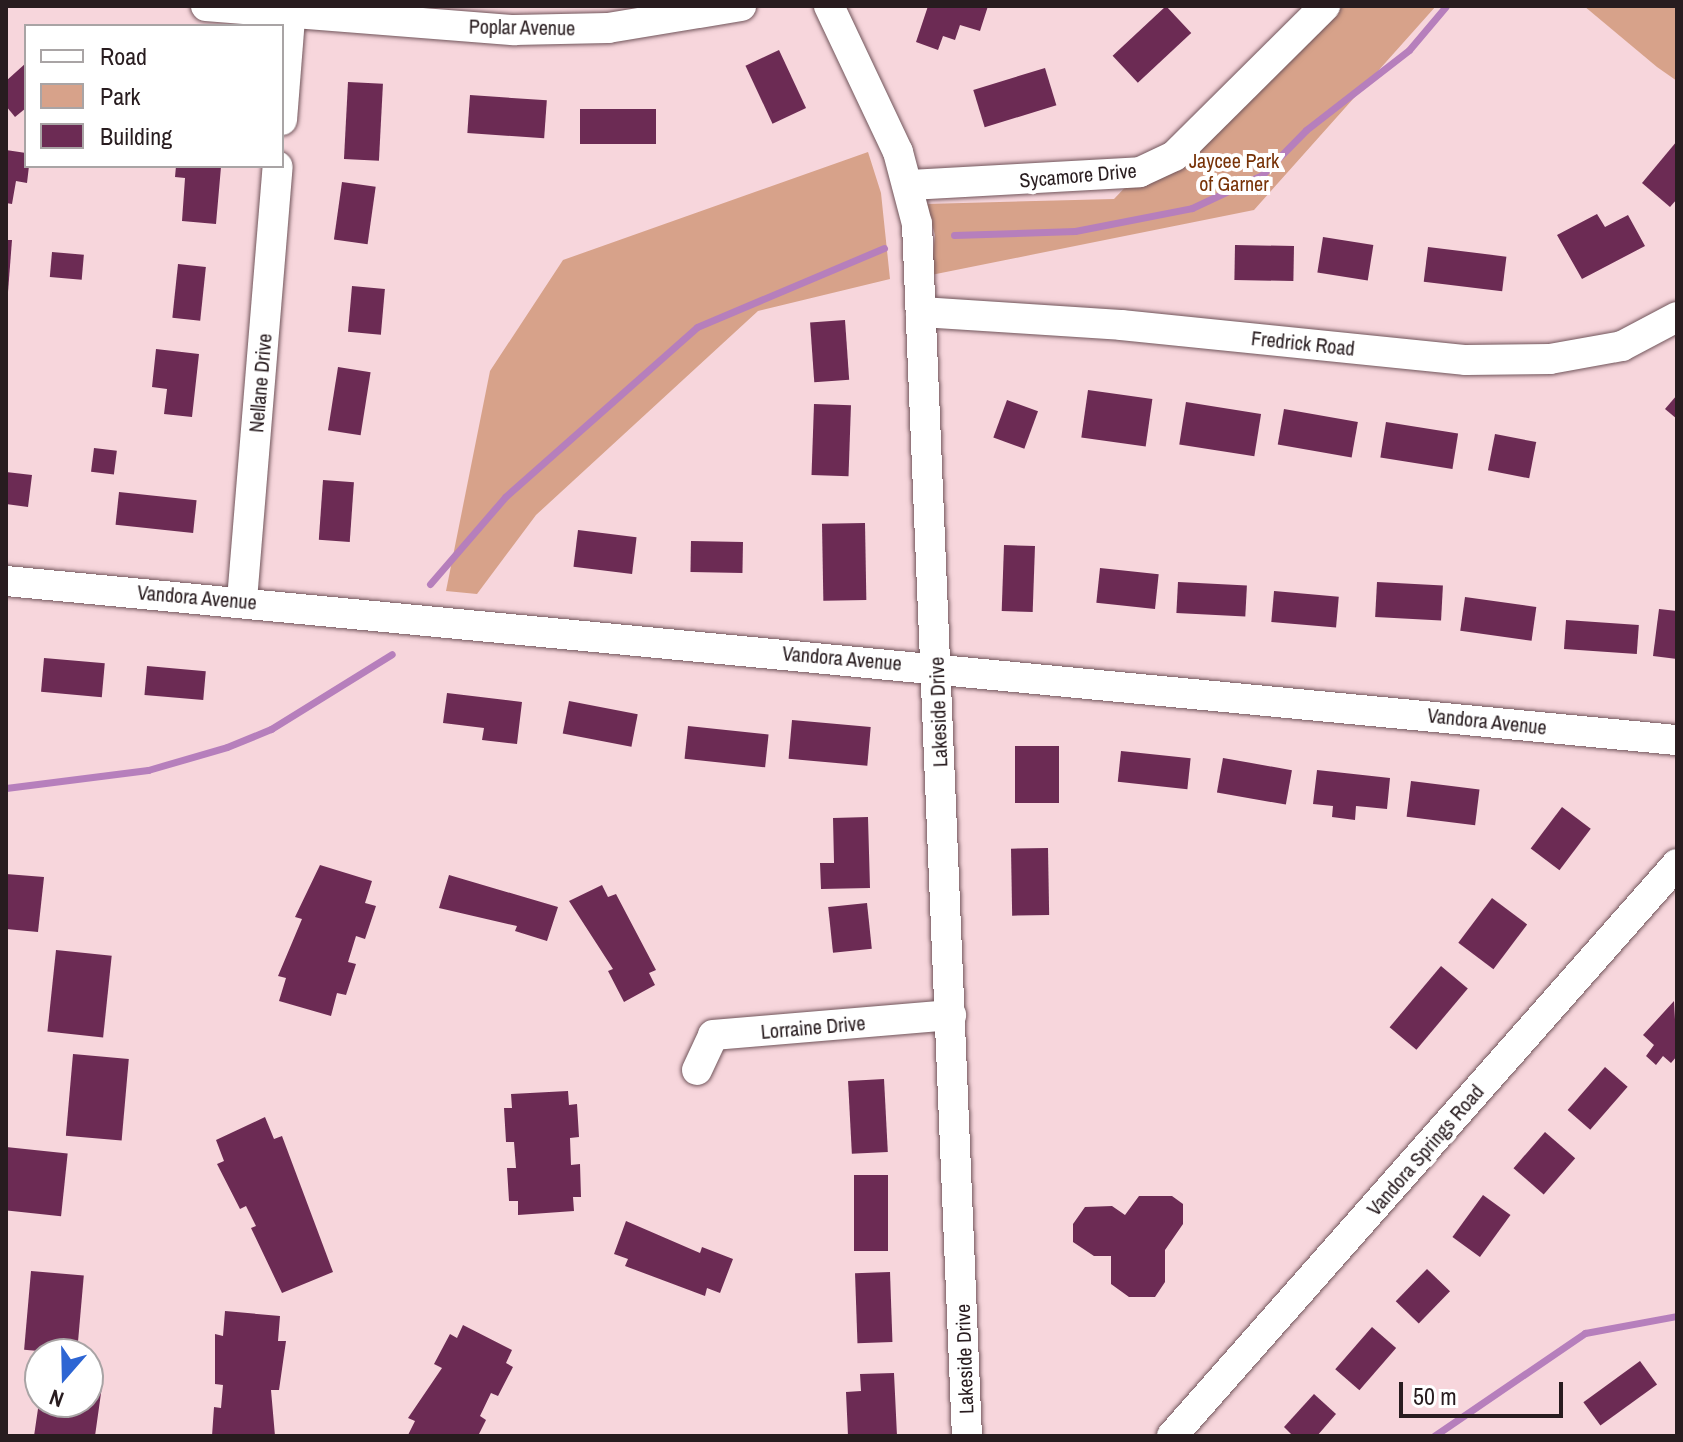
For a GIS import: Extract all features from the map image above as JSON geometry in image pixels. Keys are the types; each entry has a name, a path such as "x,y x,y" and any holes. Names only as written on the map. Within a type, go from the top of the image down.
{"street":[{"name":"Poplar Avenue","path":"206,6 530,30 608,28 741,6"},
{"name":"Lakeside Drive","path":"829,6 910,185 917,224 967,1436"},
{"name":"Sycamore Drive","path":"910,185 1140,172 1174,156 1325,6"},
{"path":"284,96 291,10"},
{"name":"Nellane Drive","path":"242,600 278,168"},
{"name":"Fredrick Road","path":"921,312 1121,325 1466,360 1550,359 1622,346 1677,317"},
{"name":"Vandora Avenue","path":"6,581 242,600 1677,740"},
{"name":"Vandora Springs Road","path":"1172,1436 1677,864"},
{"name":"Lorraine Drive","path":"697,1070 713,1035 951,1015"}],"green space":[{"name":"Jaycee Park of Garner","path":"1343,6 1436,6 1254,210 931,275 935,235 926,204 1114,199 1135,177 1203,145"},
{"path":"1584,6 1677,6 1677,81 1657,67"},
{"path":"868,152 881,193 890,279 758,311 536,515 477,594 446,591 490,371 563,260"}],"building":[{"path":"928,6 988,6 980,31 960,25 955,40 943,36 938,50 916,42"},
{"path":"1166,6 1191,33 1138,83 1113,56"},
{"path":"779,50 806,108 773,124 745,66"},
{"path":"24,65 24,110 15,117 6,106 6,81"},
{"path":"1045,68 1056,105 985,127 973,90"},
{"path":"348,82 383,84 379,161 344,159"},
{"path":"470,95 547,100 544,138 467,133"},
{"path":"580,109 656,109 656,144 580,144"},
{"path":"1677,141 1677,199 1670,207 1642,183"},
{"path":"6,150 24,153 24,168 29,168 27,183 16,181 12,204 6,203"},
{"path":"176,168 221,168 216,224 182,221 185,178 175,177"},
{"path":"342,182 376,187 368,244 334,239"},
{"path":"1597,214 1605,227 1628,215 1645,246 1582,279 1557,235"},
{"path":"1323,237 1373,245 1368,281 1317,273"},
{"path":"6,240 12,240 8,292 6,292"},
{"path":"1235,245 1294,246 1293,281 1234,280"},
{"path":"1428,247 1506,257 1502,291 1424,282"},
{"path":"52,252 84,255 82,280 50,277"},
{"path":"178,264 206,267 200,321 172,318"},
{"path":"352,286 385,289 381,335 348,332"},
{"path":"845,320 849,380 814,382 810,322"},
{"path":"156,349 199,354 192,417 164,414 167,389 152,387"},
{"path":"338,367 371,372 361,435 328,430"},
{"path":"1088,390 1152,399 1146,447 1081,438"},
{"path":"1677,395 1677,419 1665,409"},
{"path":"1007,400 1038,411 1024,449 993,438"},
{"path":"1186,402 1261,414 1254,456 1179,444"},
{"path":"814,404 851,405 848,476 812,475"},
{"path":"1284,409 1358,422 1352,457 1278,444"},
{"path":"1386,422 1458,433 1452,469 1380,458"},
{"path":"1495,434 1536,442 1529,478 1488,470"},
{"path":"94,448 117,451 114,475 91,472"},
{"path":"6,472 32,475 28,507 6,504"},
{"path":"323,480 354,482 350,542 319,540"},
{"path":"119,492 197,500 193,533 116,525"},
{"path":"865,523 866,600 823,601 822,524"},
{"path":"578,530 637,537 632,574 573,567"},
{"path":"691,541 743,542 742,573 690,572"},
{"path":"1004,545 1035,546 1033,612 1002,611"},
{"path":"1100,568 1159,574 1155,609 1096,603"},
{"path":"1178,582 1247,586 1245,617 1176,613"},
{"path":"1377,582 1443,585 1441,620 1375,617"},
{"path":"1274,591 1339,597 1336,628 1271,622"},
{"path":"1465,597 1536,607 1532,641 1460,631"},
{"path":"1659,609 1677,611 1677,659 1653,656"},
{"path":"1566,620 1639,625 1637,654 1564,649"},
{"path":"44,658 105,663 102,697 41,692"},
{"path":"147,666 206,671 203,700 144,695"},
{"path":"447,693 522,702 517,744 482,740 484,728 443,723"},
{"path":"569,701 638,714 631,747 563,733"},
{"path":"792,720 871,727 867,766 789,759"},
{"path":"688,726 769,734 765,767 685,759"},
{"path":"1015,746 1059,746 1059,803 1015,803"},
{"path":"1121,751 1191,758 1187,789 1118,782"},
{"path":"1223,758 1292,770 1286,805 1217,792"},
{"path":"1317,770 1390,778 1387,809 1356,806 1355,820 1332,817 1333,806 1313,804"},
{"path":"1411,781 1479,789 1475,825 1407,817"},
{"path":"1562,807 1591,829 1559,870 1531,849"},
{"path":"868,817 870,888 821,889 820,863 834,863 833,818"},
{"path":"1048,848 1049,915 1012,916 1011,849"},
{"path":"320,865 372,881 365,903 376,906 365,939 356,936 348,962 356,964 346,995 337,993 331,1016 279,1001 286,978 278,976 302,919 295,917"},
{"path":"6,874 44,877 38,932 6,929"},
{"path":"449,875 558,907 547,941 515,931 517,926 439,908"},
{"path":"602,885 608,897 616,894 656,970 649,973 655,985 624,1002 608,971 613,969 569,901"},
{"path":"1492,898 1527,924 1493,969 1458,943"},
{"path":"867,903 872,949 833,953 828,907"},
{"path":"56,950 112,956 103,1037 47,1032"},
{"path":"1441,966 1468,988 1416,1050 1390,1027"},
{"path":"1674,1001 1677,1056 1671,1063 1663,1056 1656,1065 1646,1056 1654,1045 1643,1035"},
{"path":"73,1054 129,1059 122,1141 66,1136"},
{"path":"1605,1067 1628,1087 1590,1130 1568,1110"},
{"path":"884,1079 888,1152 852,1154 848,1081"},
{"path":"568,1091 569,1105 577,1104 579,1137 570,1138 571,1165 580,1164 581,1197 573,1197 574,1211 518,1215 518,1201 509,1201 507,1168 516,1168 514,1142 506,1142 504,1108 512,1108 511,1094"},
{"path":"265,1117 274,1139 282,1136 333,1272 282,1293 251,1228 256,1226 246,1206 240,1209 217,1164 224,1161 216,1140"},
{"path":"1545,1132 1575,1158 1544,1194 1514,1168"},
{"path":"6,1147 68,1153 61,1216 6,1210"},
{"path":"854,1175 888,1175 888,1251 854,1251"},
{"path":"1483,1195 1511,1215 1480,1257 1452,1237"},
{"path":"1139,1196 1172,1196 1183,1204 1183,1224 1165,1250 1165,1282 1155,1297 1129,1297 1111,1284 1111,1256 1094,1256 1073,1242 1073,1224 1085,1207 1112,1206 1125,1215"},
{"path":"626,1221 700,1253 702,1247 733,1259 720,1293 707,1288 705,1296 625,1266 628,1259 614,1254"},
{"path":"1427,1269 1450,1291 1419,1324 1396,1301"},
{"path":"31,1271 84,1276 78,1338 25,1338"},
{"path":"890,1272 892,1342 857,1343 855,1273"},
{"path":"225,1311 280,1316 278,1341 286,1341 279,1390 271,1390 275,1436 212,1436 214,1407 221,1408 223,1385 215,1384 215,1334 223,1336"},
{"path":"463,1325 512,1350 506,1363 513,1367 498,1396 491,1393 480,1416 486,1420 478,1436 408,1435 415,1421 408,1418 442,1368 434,1364 450,1334 457,1338"},
{"path":"1372,1327 1396,1348 1359,1390 1335,1369"},
{"path":"1640,1361 1657,1384 1600,1426 1583,1402"},
{"path":"894,1373 897,1436 848,1436 846,1392 861,1391 860,1374"},
{"path":"1314,1394 1336,1414 1317,1436 1293,1436 1284,1427"},
{"path":"37,1418 98,1418 95,1436 34,1436"}],"waterway":[{"path":"954,235 1075,231 1192,208 1262,175 1306,130 1409,50 1446,6"},
{"path":"430,584 505,497 697,327 884,248"},
{"path":"6,788 148,770 227,747 271,729 392,654"},
{"path":"1434,1436 1585,1333 1677,1316"}]}
